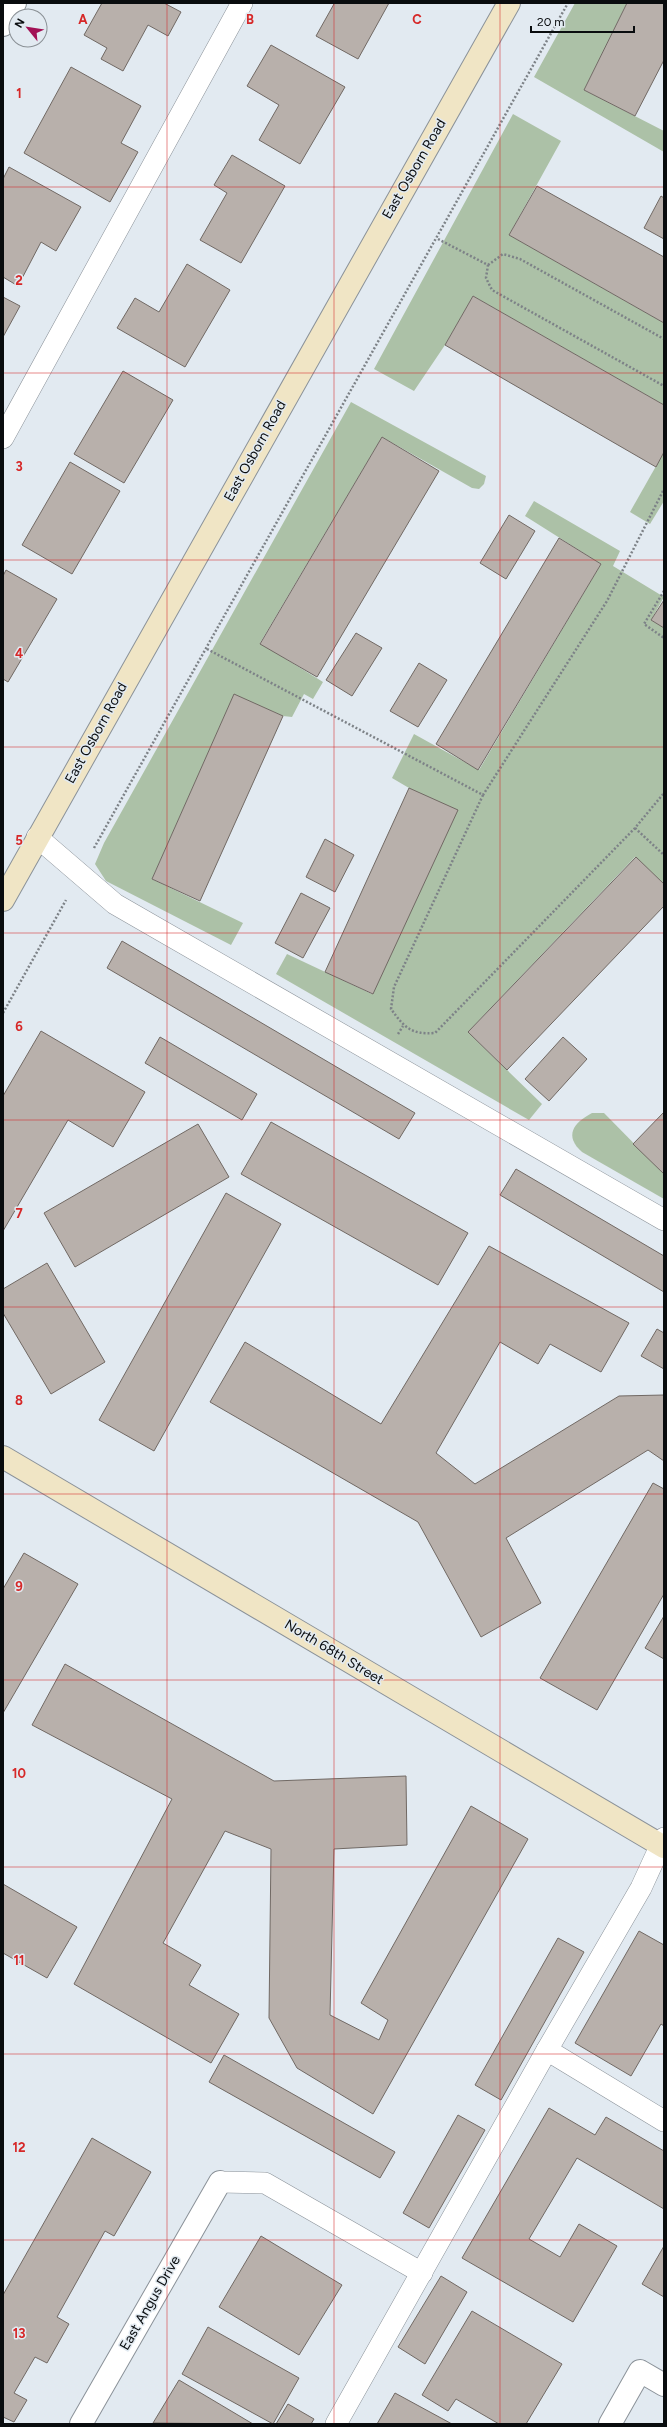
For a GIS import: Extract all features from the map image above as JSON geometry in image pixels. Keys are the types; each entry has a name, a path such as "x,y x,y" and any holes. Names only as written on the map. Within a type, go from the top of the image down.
{"main road":[{"name":"East Osborn Road","path":"3,900 37,837 509,3"},
{"name":"North 68th Street","path":"3,1457 663,1843"}],"street":[{"path":"3,25 15,3"},
{"name":"East Angus Drive","path":"81,2424 220,2182"},
{"path":"610,2424 640,2371 664,2385"}],"lane":[{"path":"3,438 242,3"},
{"path":"37,837 115,904 244,976 664,1220"},
{"path":"336,2424 422,2274 546,2050 641,1888 663,1843"},
{"path":"546,2050 664,2121"},
{"path":"220,2182 265,2183 422,2274"}],"path":[{"path":"3,1013 438,239 568,3"},
{"path":"438,239 488,265"},
{"path":"664,339 520,259 502,254 488,265 486,278 492,290 664,386"},
{"path":"664,489 607,601 483,794 394,987 391,1009 403,1026 421,1034 435,1033 635,828 664,793"},
{"path":"664,591 644,624 664,638"},
{"path":"207,649 483,794"},
{"path":"635,828 664,855"}],"green space":[{"path":"575,3 627,3 584,90 664,131 664,152 534,77"},
{"path":"513,114 561,141 509,235 664,323 664,405 473,296 445,345 414,391 374,369"},
{"path":"351,402 486,476 484,484 479,489 472,488 382,437 260,643 323,682 313,699 304,694 292,717 283,716 234,695 152,879 243,923 231,945 106,881 95,864 104,843"},
{"path":"664,452 664,501 650,524 630,512"},
{"path":"534,501 620,551 613,566 664,597 651,620 664,628 664,884 635,857 468,1032 542,1104 529,1120 276,974 287,954 372,994 409,788 392,778 414,734 479,770 601,564 525,516"},
{"path":"592,1113 604,1113 664,1174 664,1199 582,1152 576,1146 573,1141 573,1130 580,1121"}],"building":[{"path":"102,3 164,3 181,12 168,36 148,25 123,71 101,59 107,48 84,35"},
{"path":"331,3 389,3 358,59 316,36 334,4"},
{"path":"627,3 664,3 664,60 635,116 584,90"},
{"path":"271,45 345,87 300,164 259,140 279,105 247,86"},
{"path":"71,67 141,106 121,143 138,152 110,202 24,153"},
{"path":"232,155 285,186 241,263 200,240 227,193 214,185"},
{"path":"9,167 81,207 56,251 41,242 18,286 3,277 3,179"},
{"path":"537,186 664,257 664,323 509,235"},
{"path":"661,196 664,198 664,239 644,228"},
{"path":"187,264 230,290 185,367 117,328 135,298 159,312"},
{"path":"473,296 664,405 664,452 656,467 445,345"},
{"path":"3,297 20,306 3,337"},
{"path":"123,371 173,400 124,483 74,454"},
{"path":"382,437 439,471 317,677 260,644"},
{"path":"70,462 120,491 72,574 22,545"},
{"path":"509,515 535,531 506,579 480,563"},
{"path":"559,538 601,564 478,770 436,744"},
{"path":"6,570 57,599 8,682 3,679 3,576"},
{"path":"664,600 664,628 651,620"},
{"path":"356,633 382,648 352,696 326,680"},
{"path":"419,663 447,680 418,727 390,711"},
{"path":"234,694 283,716 200,901 152,879"},
{"path":"409,788 458,810 373,994 325,972"},
{"path":"325,839 354,855 335,892 306,877"},
{"path":"636,857 664,884 664,906 507,1070 468,1032"},
{"path":"301,893 330,908 303,958 275,943"},
{"path":"122,941 415,1113 399,1139 107,968"},
{"path":"41,1031 145,1092 113,1147 68,1120 3,1231 3,1096"},
{"path":"160,1037 257,1094 242,1120 145,1063"},
{"path":"563,1037 587,1059 549,1101 525,1079"},
{"path":"664,1112 664,1174 633,1144"},
{"path":"271,1122 468,1233 438,1285 241,1174"},
{"path":"198,1124 229,1177 75,1267 44,1213"},
{"path":"516,1169 664,1256 664,1292 500,1195"},
{"path":"226,1193 281,1224 154,1451 99,1420"},
{"path":"489,1246 629,1323 601,1372 550,1344 538,1364 500,1342 436,1453 475,1484 619,1396 664,1395 664,1461 648,1450 506,1538 541,1603 481,1637 418,1522 210,1402 245,1342 381,1424"},
{"path":"47,1263 105,1362 51,1394 3,1313 3,1289"},
{"path":"657,1329 664,1333 664,1369 641,1356"},
{"path":"653,1483 664,1489 664,1594 597,1710 540,1678"},
{"path":"24,1553 78,1584 3,1713 3,1589"},
{"path":"664,1616 664,1659 645,1648"},
{"path":"65,1664 274,1781 406,1776 407,1845 334,1849 330,2015 379,2040 388,2020 361,2003 471,1806 528,1839 373,2114 297,2068 269,2018 271,1849 225,1831 163,1943 201,1965 189,1985 239,2014 211,2063 74,1984 172,1799 32,1725"},
{"path":"3,1884 77,1927 47,1978 3,1953"},
{"path":"639,1931 664,1945 664,2026 661,2024 631,2076 575,2043"},
{"path":"558,1938 584,1952 501,2100 475,2085"},
{"path":"224,2055 395,2152 380,2178 209,2082"},
{"path":"549,2108 595,2135 606,2117 664,2151 664,2209 577,2158 529,2239 560,2257 579,2224 617,2246 573,2322 462,2258"},
{"path":"458,2115 485,2130 429,2228 403,2213"},
{"path":"92,2138 151,2172 114,2236 105,2231 57,2317 69,2324 47,2363 35,2357 14,2393 27,2400 14,2422 3,2417 3,2295"},
{"path":"261,2236 342,2285 299,2355 219,2307"},
{"path":"664,2246 664,2297 642,2284"},
{"path":"441,2276 467,2292 425,2364 398,2347"},
{"path":"472,2311 562,2364 526,2424 499,2424 456,2399 448,2411 422,2395"},
{"path":"208,2327 299,2378 273,2424 182,2374"},
{"path":"179,2380 253,2424 153,2423"},
{"path":"395,2393 452,2424 377,2424"},
{"path":"288,2404 314,2419 311,2424 276,2424"}]}
